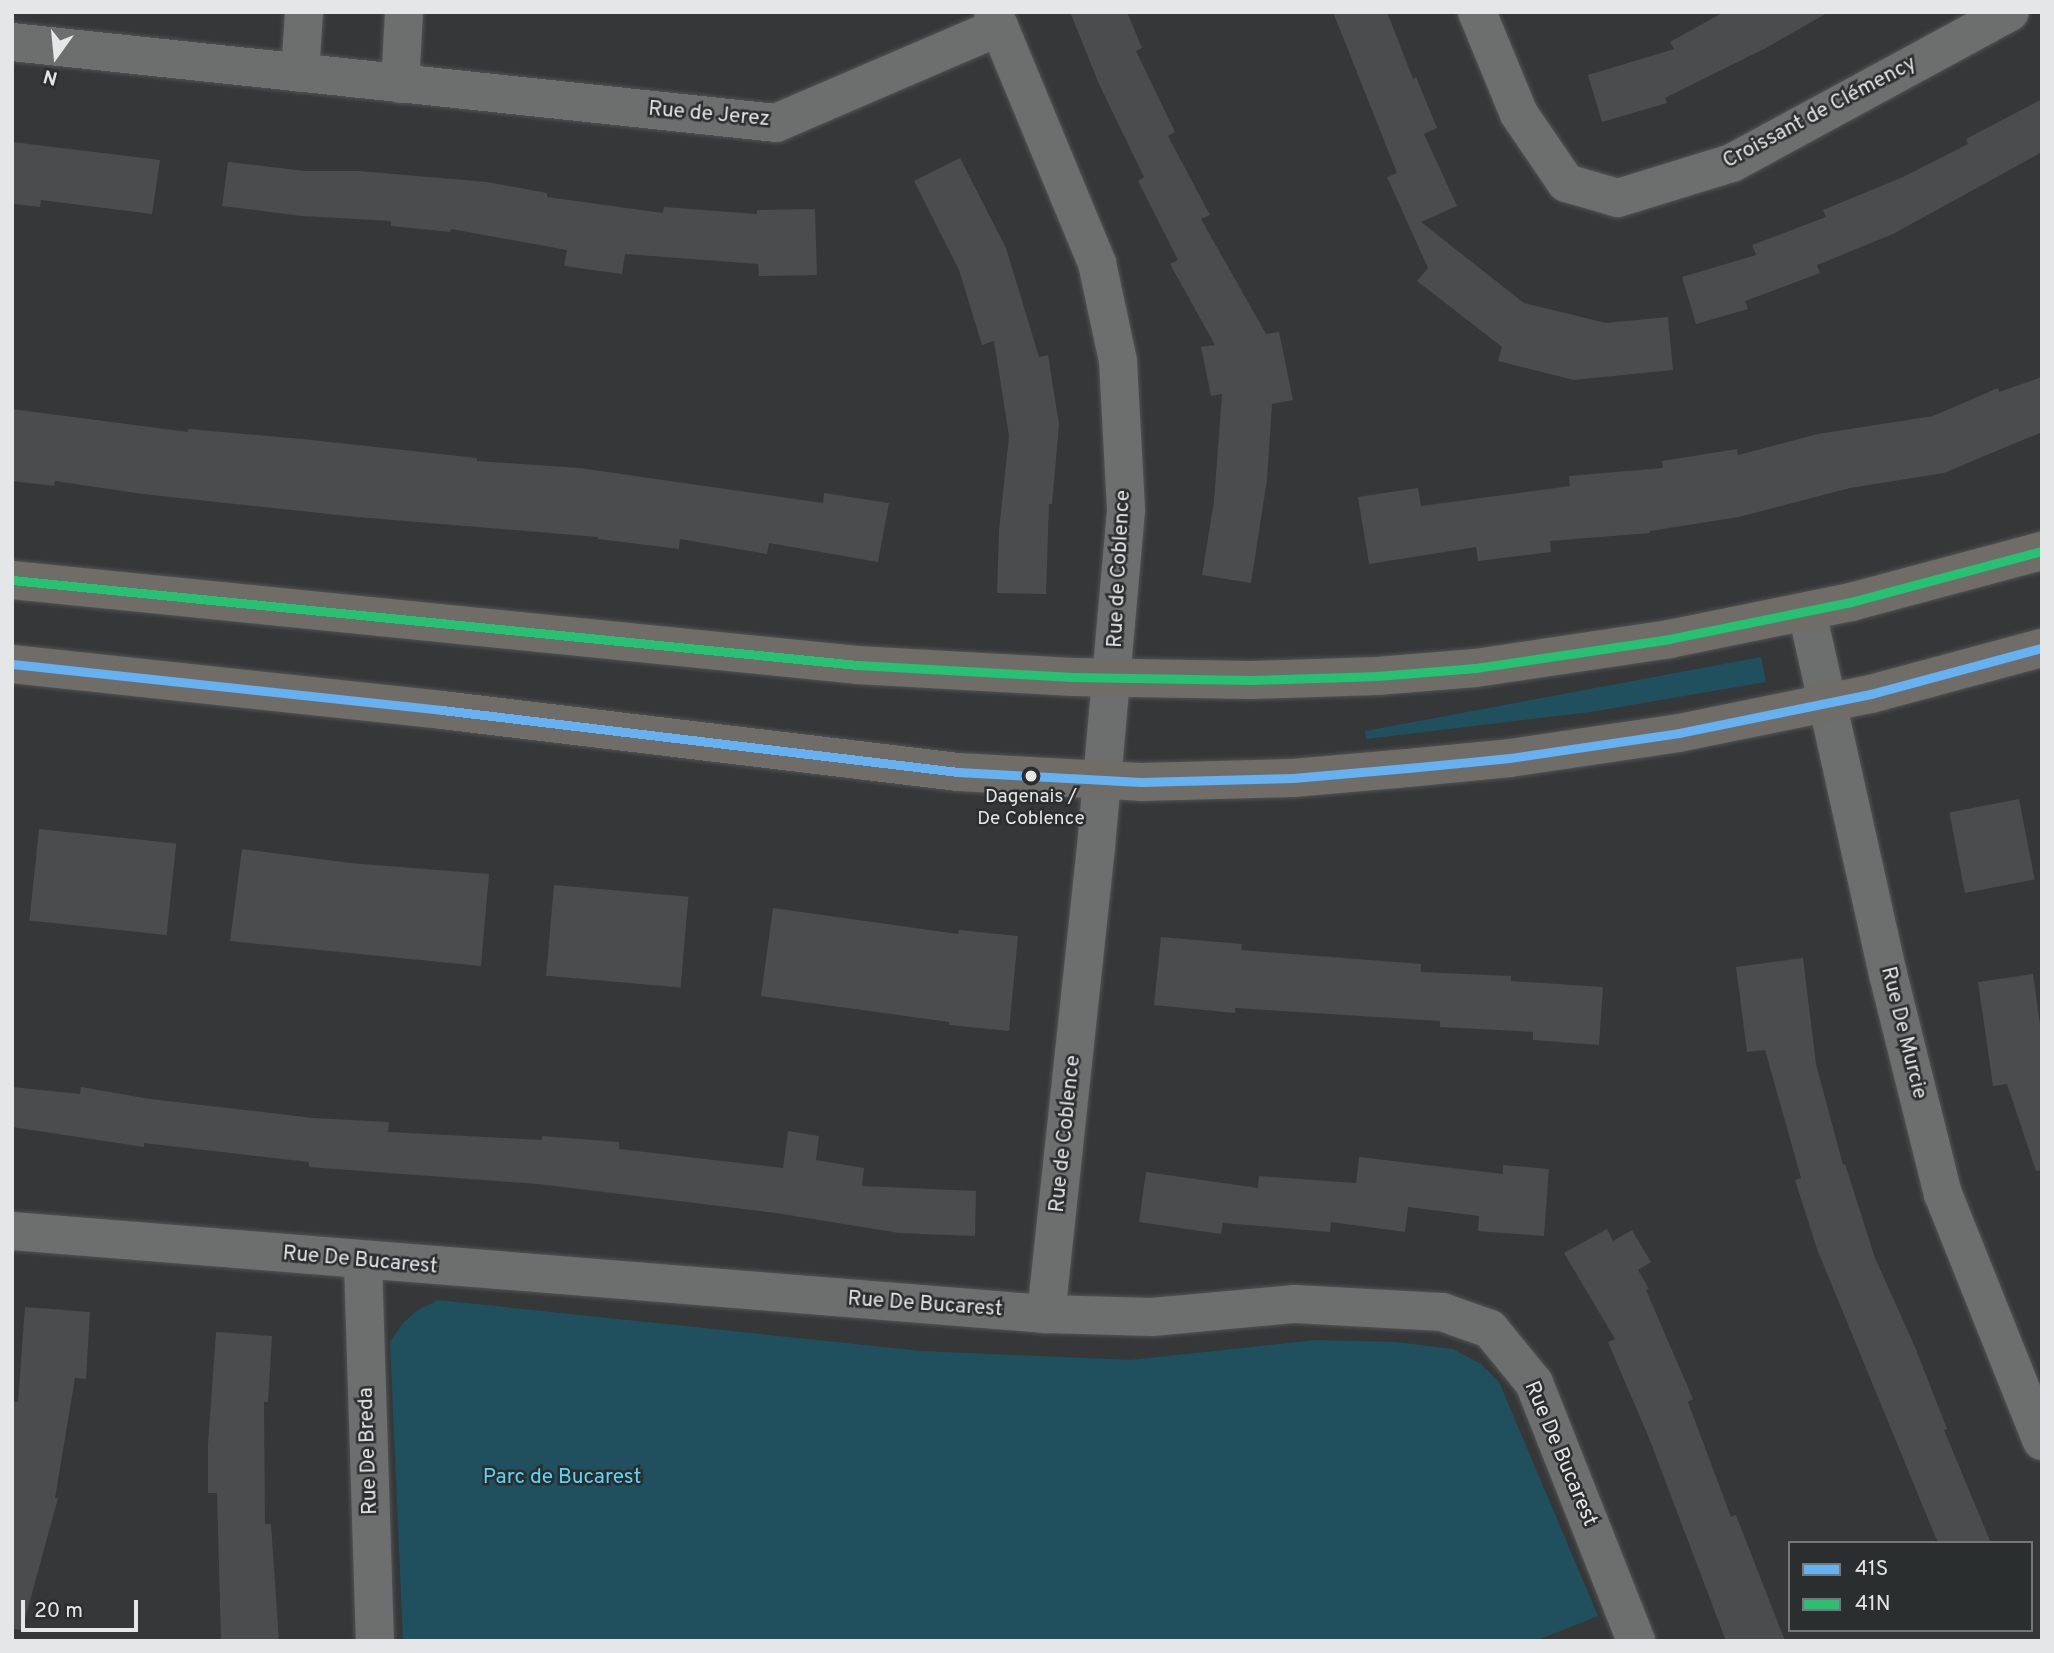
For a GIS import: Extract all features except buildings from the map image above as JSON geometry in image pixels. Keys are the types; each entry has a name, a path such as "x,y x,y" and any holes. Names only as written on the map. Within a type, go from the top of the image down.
{"main road":[{"path":"12,580 804,661 1113,679 1319,678 1476,668 1669,639 1807,612 2042,551"},
{"path":"12,664 442,710 958,772 1103,781 1279,778 1453,764 1679,733 1829,703 2042,648"}],"street":[{"path":"300,74 304,12"},
{"path":"400,84 404,12"},
{"name":"Croissant de Clémency","path":"1477,12 1519,114 1566,183 1618,198 1732,163 2010,12"},
{"name":"Rue de Jerez","path":"12,42 776,123 996,20"},
{"name":"Rue de Coblence","path":"996,20 1097,263 1118,361 1126,511 1103,781 1046,1314"},
{"name":"Rue De Murcie","path":"1807,612 1888,974 1943,1194 2042,1441"},
{"name":"Rue De Bucarest","path":"12,1231 363,1262 1046,1314 1152,1317 1295,1304 1442,1312 1490,1329 1534,1382 1636,1641"},
{"name":"Rue De Breda","path":"363,1262 375,1641"}],"green space":[{"path":"1761,657 1766,682 1591,712 1366,739 1365,731"},
{"name":"Parc de Bucarest","path":"438,1300 922,1351 1130,1360 1316,1340 1396,1342 1453,1349 1481,1364 1499,1382 1598,1616 1535,1641 403,1641 390,1342 403,1323 418,1310"}],"transit line":[{"name":"41N","path":"12,580 857,665 1073,677 1251,680 1377,676 1476,668 1669,639 1851,602 2042,551"},
{"name":"41S","path":"12,664 442,710 958,772 1141,782 1293,778 1408,768 1510,758 1679,733 1871,694 2042,648"}],"place":[{"name":"Dagenais / De Coblence","path":"1031,776"}]}
